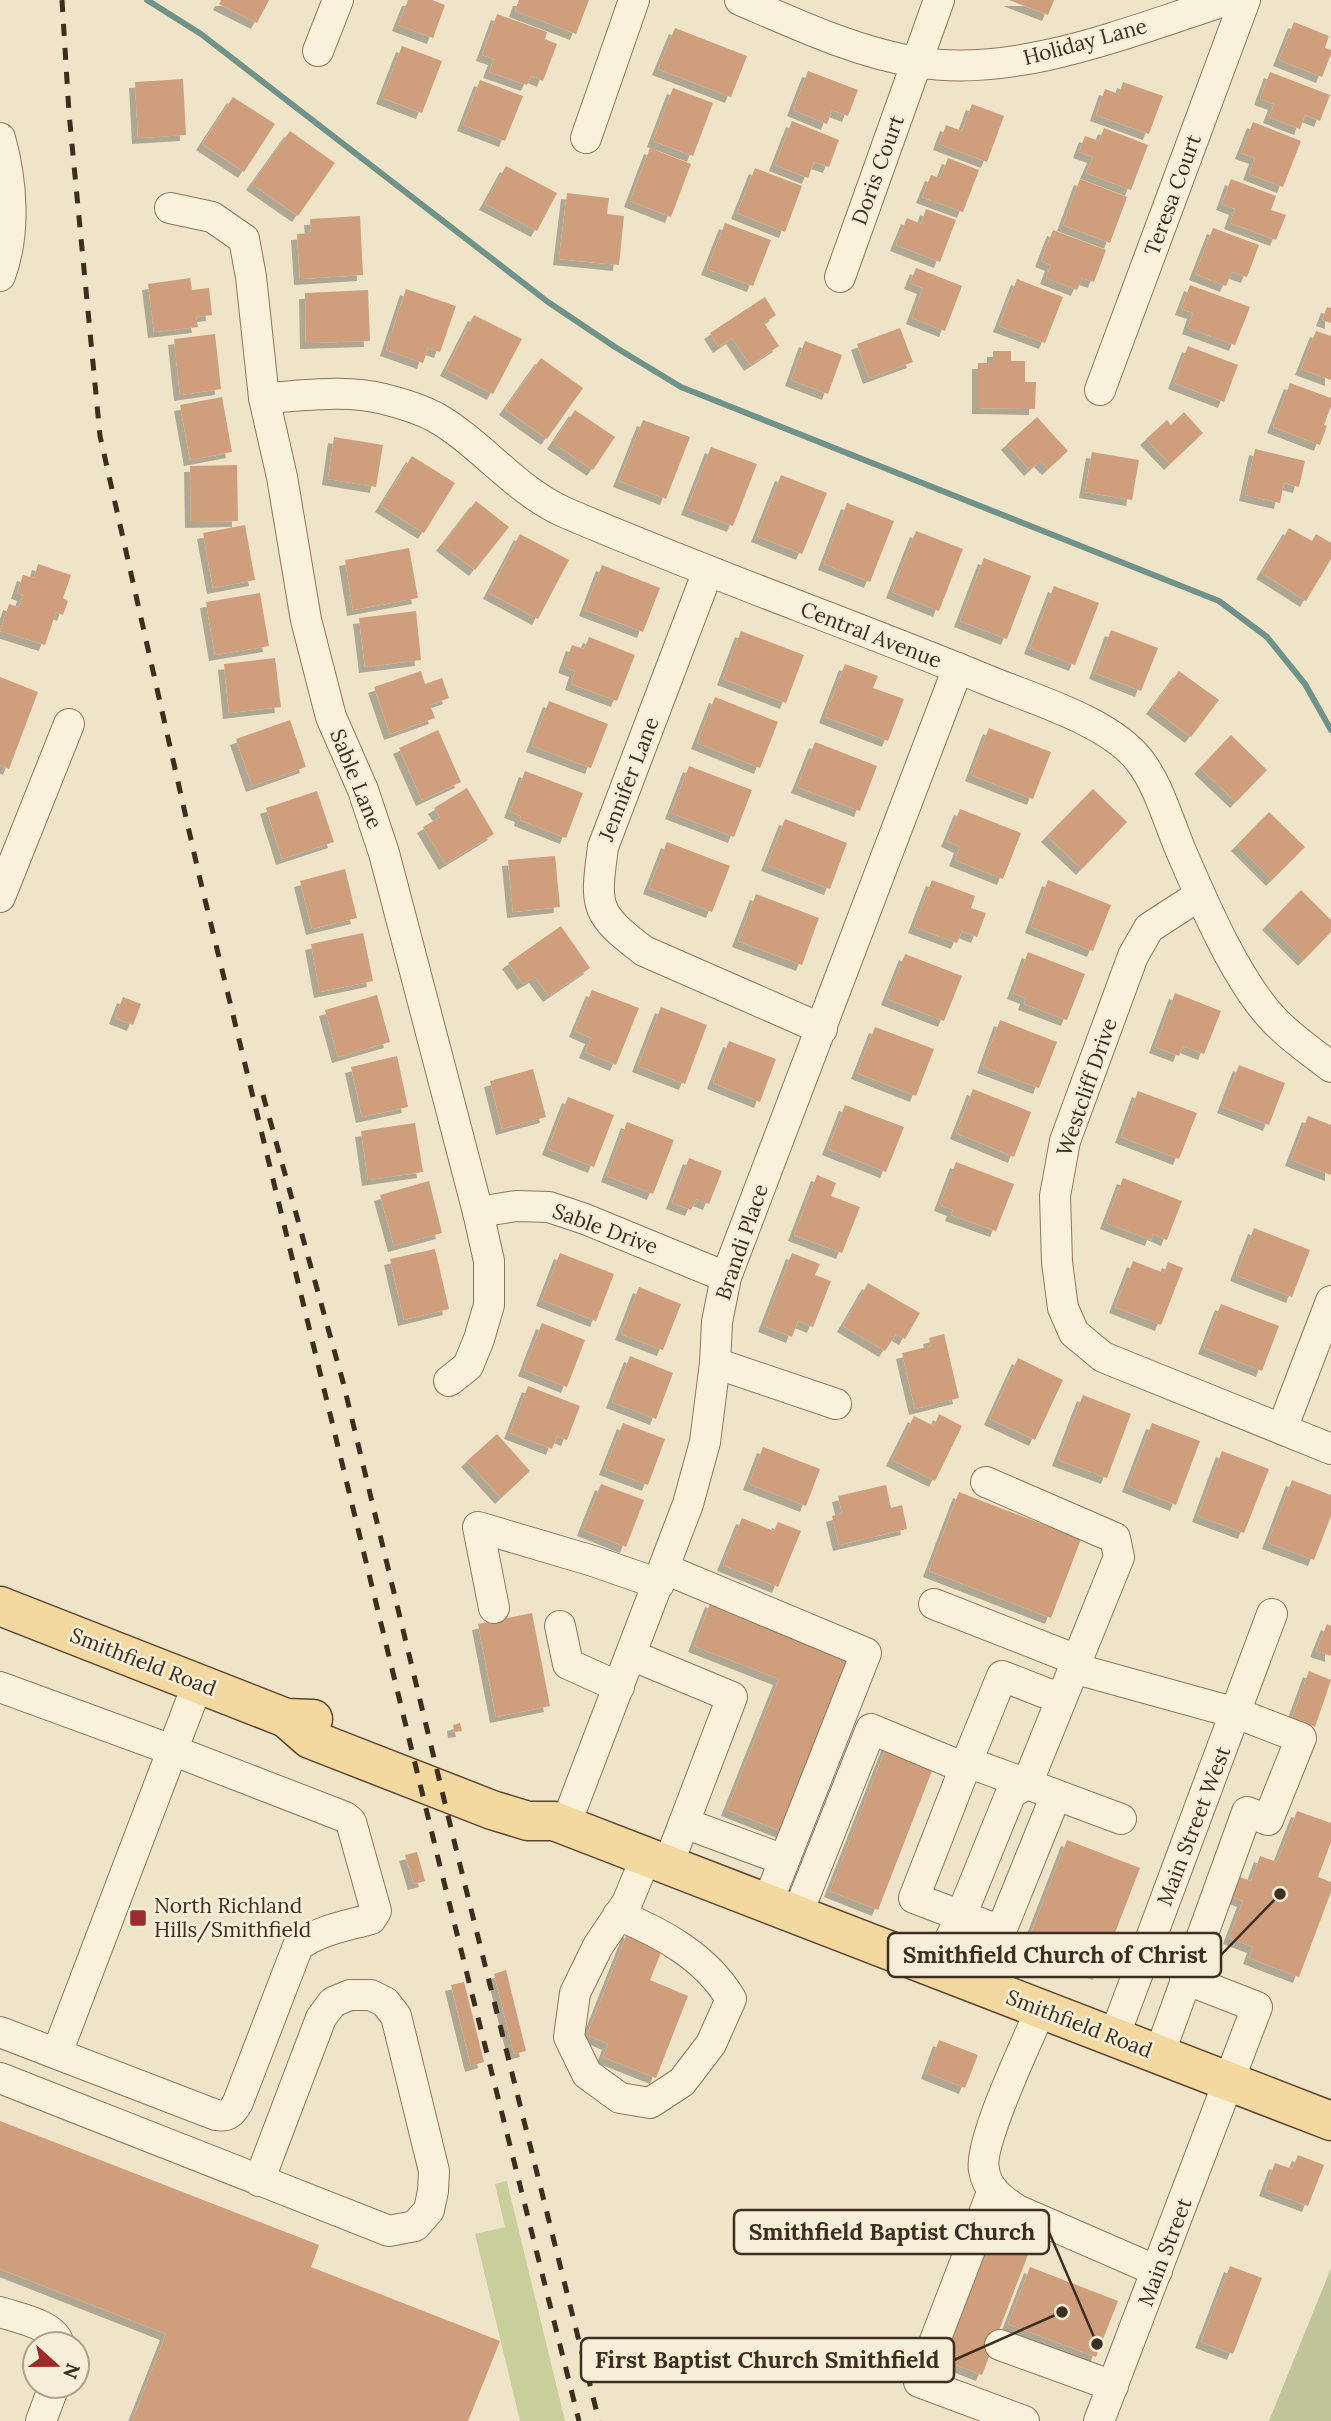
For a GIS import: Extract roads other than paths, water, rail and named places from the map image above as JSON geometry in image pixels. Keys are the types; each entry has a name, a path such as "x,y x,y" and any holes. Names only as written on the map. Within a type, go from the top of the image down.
{"main road":[{"name":"Smithfield Road","path":"0,1606 286,1718 324,1720 361,1734 538,1804 559,1824 1331,2121"}],"street":[{"path":"318,51 338,0"},
{"path":"586,138 634,0"},
{"name":"Holiday Lane","path":"740,0 817,34 916,62 962,65 1005,64 1062,52 1228,0"},
{"name":"Doris Court","path":"840,277 939,0"},
{"name":"Teresa Court","path":"1100,390 1245,0"},
{"path":"0,138 7,164 10,217 0,276"},
{"name":"Sable Lane","path":"170,208 212,217 244,239 251,277 264,398 282,477 306,620 331,717 363,790 384,853 478,1212 489,1261 489,1305 480,1339 468,1366 449,1381"},
{"name":"Central Avenue","path":"264,398 343,393 384,399 434,416 516,481 556,508 708,571 958,668 1115,736 1140,760 1200,895 1245,981 1274,1020 1331,1067"},
{"name":"Jennifer Lane","path":"708,571 603,847 598,886 601,909 619,932 644,951 822,1029"},
{"name":"Brandi Place","path":"559,1824 619,1687 688,1504 705,1442 717,1322 726,1276 958,668"},
{"path":"0,897 69,724"},
{"name":"Westcliff Drive","path":"1200,895 1149,928 1133,956 1065,1141 1055,1196 1057,1262 1063,1308 1074,1333 1103,1357 1331,1448"},
{"name":"Sable Drive","path":"478,1212 516,1206 549,1208 585,1219 726,1276"},
{"path":"1282,1429 1331,1301"},
{"path":"715,1363 836,1404"},
{"path":"936,1969 961,1916 1011,1793 1027,1784 1119,1557 1115,1538 986,1482"},
{"path":"494,1608 478,1527 593,1561 662,1577 866,1653 784,1860 782,1910"},
{"path":"934,1604 1075,1664 1236,1713 1301,1738 1268,1820 1247,1812 1159,2055"},
{"name":"Main Street West","path":"1114,2038 1272,1614"},
{"path":"560,1626 568,1664 619,1687"},
{"path":"618,1915 671,1941 720,1981 730,1999 711,2044 682,2082 650,2103 620,2098 587,2074 569,2037 575,1993 598,1946 618,1915 684,1823 733,1697 631,1655"},
{"path":"1056,1795 1001,1931 914,1898 1002,1676 1060,1699"},
{"path":"57,2053 198,1683"},
{"path":"0,1687 345,1817 351,1822 376,1911 371,1919 308,1938 298,1946 238,2102 233,2112 225,2116 216,2115 0,2032"},
{"path":"782,1910 871,1729 1121,1819"},
{"path":"684,1823 784,1860"},
{"name":"Main Street","path":"1099,2421 1257,2007 1185,1979"},
{"path":"0,2078 259,2181 389,2231 415,2226 429,2210 434,2171 396,2016 386,2002 371,1995 350,1995 333,2002 321,2018 259,2181"},
{"path":"1041,2009 985,2148 983,2168 988,2185 999,2197 1029,2216 1157,2271"},
{"path":"993,2190 919,2382 1024,2421"},
{"path":"0,2312 48,2330"},
{"path":"1000,2345 1113,2386"},
{"path":"41,2421 49,2400"}],"waterway":[{"path":"147,0 201,34 548,302 681,387 1219,601 1267,637 1305,684 1331,730"}],"railway":[{"path":"62,0 69,113 100,436 199,875 439,1862 579,2421"},
{"path":"263,1095 343,1382 599,2421"}],"place":[{"name":"Smithfield Church of Christ","path":"1280,1894"},
{"name":"North Richland Hills/Smithfield","path":"138,1918"},
{"name":"First Baptist Church Smithfield","path":"1062,2312"},
{"name":"Smithfield Baptist Church","path":"1097,2344"}]}
